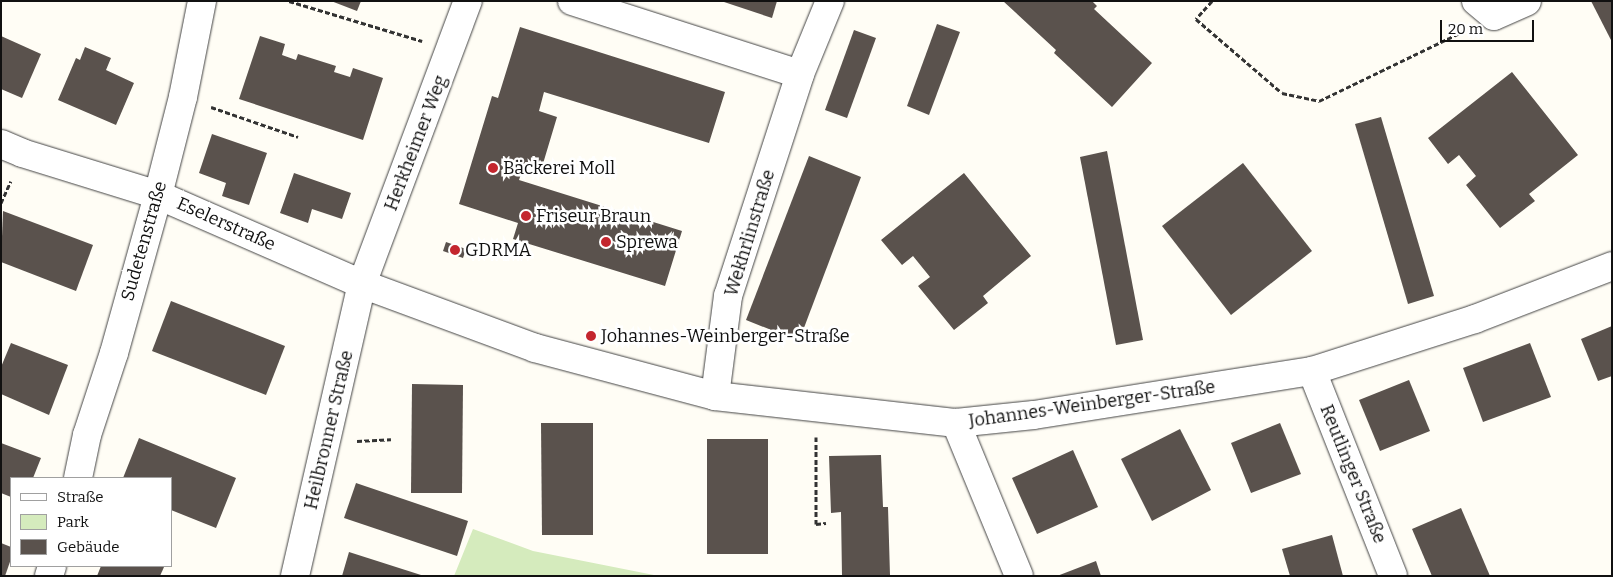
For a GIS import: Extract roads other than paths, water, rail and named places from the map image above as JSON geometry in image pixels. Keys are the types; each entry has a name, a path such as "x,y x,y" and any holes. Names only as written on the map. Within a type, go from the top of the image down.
{"street":[{"name":"Sudetenstraße","path":"78,477 88,435 114,353 158,194 183,97 202,1"},
{"name":"Herkheimer Weg","path":"362,284 468,1"},
{"path":"572,1 800,74"},
{"name":"Wekhrlinstraße","path":"715,396 728,296 800,74 830,1"},
{"path":"1485,9 1527,1"},
{"name":"Eselerstraße","path":"1,144 22,153 158,194 362,284"},
{"name":"Johannes-Weinberger-Straße","path":"362,284 536,348 715,396 956,423 1034,416 1312,371 1475,319 1612,266"},
{"name":"Heilbronner Straße","path":"295,576 362,284"},
{"name":"Reutlinger Straße","path":"1312,371 1393,576"},
{"path":"956,423 1019,576"}],"place":[{"name":"Bäckerei Moll","path":"493,168"},
{"name":"Friseur Braun","path":"526,216"},
{"name":"Sprewa","path":"606,242"},
{"name":"GDRMA","path":"455,250"},
{"name":"Johannes-Weinberger-Straße","path":"591,336"}]}
